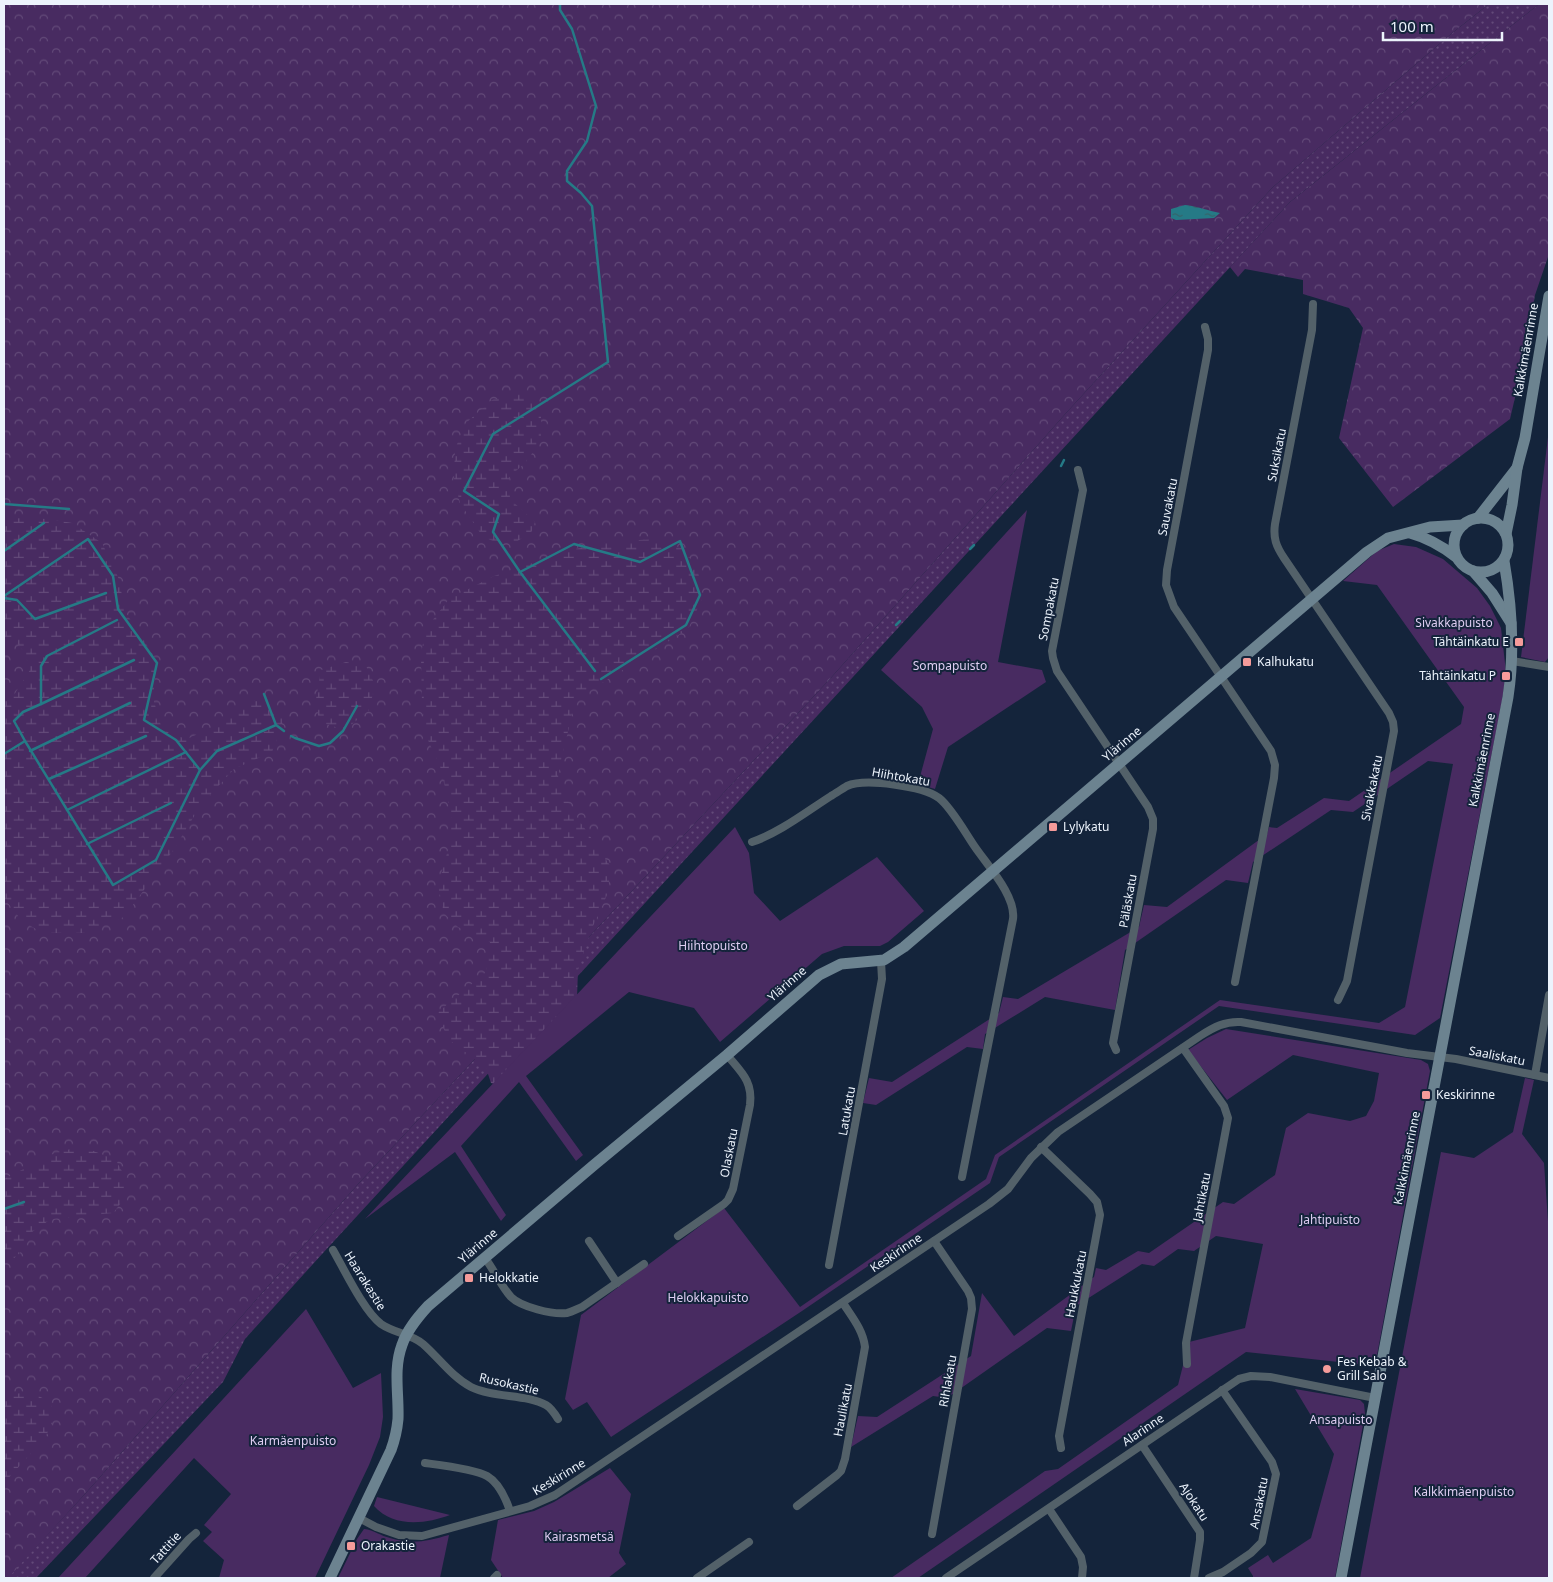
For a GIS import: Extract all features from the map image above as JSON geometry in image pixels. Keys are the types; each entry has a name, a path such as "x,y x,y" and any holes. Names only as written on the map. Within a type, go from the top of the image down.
{"street":[{"name":"Kalkkimäenrinne","path":"1506,534 1517,468 1525,438 1549,296"},
{"name":"Suksikatu","path":"1312,304 1312,330 1274,531 1277,547 1312,600"},
{"name":"Sauvakatu","path":"1205,327 1208,338 1208,350 1167,570 1166,585 1174,607 1222,678"},
{"name":"Kalkkimäenrinne","path":"1478,518 1517,468"},
{"name":"Sompakatu","path":"1078,470 1083,490 1052,652 1057,672 1119,764"},
{"path":"1456,557 1454,540 1463,525 1473,519 1484,518 1495,522 1503,529 1508,540 1508,551 1504,561 1490,571 1484,573 1473,572"},
{"name":"Ylärinne","path":"330,1578 385,1464 396,1436 398,1419 397,1367 402,1344 414,1321 428,1306 728,1055 818,974 841,964 881,961 904,947 1376,546 1388,538 1430,527 1463,525"},
{"path":"1409,533 1441,545 1456,557 1463,566 1473,572 1492,594 1512,624"},
{"name":"Kalkkimäenrinne","path":"1341,1578 1508,697 1512,661 1512,624 1510,596 1504,561"},
{"name":"Sivakkakatu","path":"1312,600 1389,713 1394,731 1347,981 1338,1000"},
{"path":"1512,661 1549,667"},
{"path":"1222,678 1271,751 1275,765 1235,982"},
{"name":"Päläskatu","path":"1116,1050 1113,1043 1153,829 1153,819 1148,806 1119,764"},
{"name":"Hiihtokatu","path":"752,842 768,836 846,786 878,782 910,788 940,798 952,812 992,872"},
{"path":"962,1177 1014,913 1008,894 992,872"},
{"name":"Latukatu","path":"829,1266 882,979 881,961"},
{"path":"1535,1075 1549,995"},
{"name":"Keskirinne","path":"359,1518 387,1532 410,1536 436,1533 530,1506 555,1495 1003,1194 1041,1147 1071,1123 1222,1024 1233,1022 1407,1053 1440,1057"},
{"name":"Jahtikatu","path":"1183,1048 1224,1106 1228,1118 1186,1343 1187,1364"},
{"name":"Olaskatu","path":"678,1236 724,1204 733,1189 751,1092 747,1080 728,1055"},
{"name":"Saaliskatu","path":"1440,1057 1549,1078"},
{"name":"Haukkukatu","path":"1041,1147 1090,1194 1096,1202 1100,1215 1059,1436 1061,1448"},
{"path":"590,1241 617,1282"},
{"name":"Rihlakatu","path":"932,1534 972,1309 968,1290 934,1241"},
{"name":"Haarakastie","path":"333,1250 375,1319 388,1328 406,1335"},
{"path":"485,1258 512,1298 527,1306 562,1313 572,1312 582,1307 644,1264"},
{"name":"Haulikatu","path":"797,1506 837,1475 845,1459 865,1347 858,1326 843,1303"},
{"name":"Rusokastie","path":"406,1335 421,1342 453,1374 470,1387 486,1393 541,1403 550,1408 558,1419"},
{"name":"Alarinne","path":"948,1578 1222,1390 1244,1377 1257,1375 1374,1398"},
{"name":"Ansakatu","path":"1209,1578 1251,1553 1262,1542 1276,1474 1272,1462 1222,1390"},
{"name":"Ajokatu","path":"1142,1445 1200,1532 1194,1578"},
{"path":"425,1463 486,1475 505,1497 510,1511"},
{"path":"1049,1509 1081,1557 1083,1567 1082,1578"},
{"name":"Tattitie","path":"157,1577 196,1533"},
{"path":"697,1578 749,1542"}],"green space":[{"path":"4,4 1489,4 1451,34 1273,187 1067,412 829,680 359,1183 85,1494 8,1578 4,1578"},
{"path":"1489,4 1539,4 1290,202 245,1339 223,1382 36,1578 7,1578 85,1494 359,1183 829,680 1067,412 1273,187 1451,34"},
{"path":"1539,4 1549,4 1549,254 1535,295 1524,359 1510,419 1393,507 1339,438 1363,328 1349,308 1303,294 1303,280 1245,269 1238,277 1230,267 1290,202"},
{"path":"524,393 541,408 541,441 525,463 509,477 510,499 535,522 531,533 514,543 493,541 483,537 460,503 454,479 455,449 466,423 492,400"},
{"path":"1549,429 1549,657 1545,662 1521,657"},
{"name":"Sompapuisto","path":"1027,510 998,662 1042,670 1046,682 948,747 935,789 918,784 933,729 922,707 881,670"},
{"path":"4,518 50,519 72,523 102,543 118,577 126,613 157,661 153,698 161,726 170,734 187,739 213,727 245,704 258,699 269,700 283,716 282,726 272,752 234,769 201,805 172,852 124,917 83,933 43,933 22,921 4,898 4,699 14,695 30,670 25,653 14,639 4,643"},
{"path":"655,539 684,549 698,571 703,597 688,629 575,700 558,776 570,807 611,867 607,895 589,935 578,970 577,998 501,1087 491,1083 486,1068 448,1039 437,1013 486,972 490,942 458,927 444,913 438,886 449,846 452,817 440,766 427,738 422,703 421,655 425,630 449,599 494,576 575,549 607,542"},
{"path":"1394,544 1416,547 1443,559 1477,588 1490,606 1501,628 1506,672 1502,701 1440,1018 1415,1035 1219,1006 999,1157 990,1183 802,1311 611,1437 587,1402 573,1410 565,1399 581,1315 724,1208 800,1307 986,1179 995,1155 1220,1000 1379,1023 1405,1007 1453,764 1428,761 1353,812 1331,810 1253,862 1248,883 1226,880 1125,950 1115,1010 1045,997 985,1034 983,1049 967,1047 876,1105 863,1103 869,1078 892,1082 999,1013 1003,997 1018,999 1139,927 1144,905 1167,907 1267,834 1269,827 1277,828 1324,798 1349,801 1461,724 1464,707 1377,585 1343,581 1377,551"},
{"path":"346,662 366,666 375,685 369,710 345,730 319,722 316,699 321,670"},
{"name":"Hiihtopuisto","path":"735,827 749,853 754,893 780,921 877,857 924,911 888,942 880,946 844,946 822,954 720,1042 694,1008 629,992 526,1076 583,1155 576,1161 519,1082 461,1146 506,1215 501,1221 455,1152 365,1219"},
{"name":"Jahtipuisto","path":"1226,1029 1421,1060 1428,1064 1430,1071 1375,1366 1246,1352 918,1578 891,1578 1045,1471 1058,1469 1178,1385 1189,1342 1245,1328 1263,1244 1216,1236 1194,1251 1178,1249 1154,1266 1142,1264 1076,1306 1071,1331 1047,1328 947,1398 933,1396 851,1447 858,1416 877,1417 971,1356 982,1293 1014,1336 1094,1277 1096,1268 1106,1270 1138,1251 1149,1253 1223,1202 1234,1204 1275,1175 1286,1128 1308,1113 1350,1121 1366,1116 1374,1101 1379,1073 1293,1055 1227,1100 1188,1050"},
{"name":"Kalkkimäenpuisto","path":"1525,1078 1534,1080 1522,1134 1544,1163 1549,1236 1549,1578 1360,1578 1441,1152 1474,1158 1513,1132"},
{"path":"81,1146 116,1160 124,1175 127,1187 127,1192 120,1205 113,1213 51,1219 32,1232 24,1249 12,1260 4,1260 4,1179 53,1154"},
{"name":"Karmäenpuisto","path":"306,1309 353,1388 381,1373 383,1417 380,1437 369,1465 315,1578 219,1578 224,1560 203,1541 212,1532 204,1525 231,1494 194,1458 85,1578 58,1578"},
{"name":"Ansapuisto","path":"1295,1389 1360,1400 1364,1404 1365,1414 1335,1578 1253,1578 1248,1568 1268,1555 1273,1563 1311,1538 1334,1454"},
{"path":"32,1392 51,1403 52,1424 44,1439 4,1483 4,1395"},
{"name":"Kairasmetsä","path":"610,1468 631,1494 619,1553 626,1564 608,1578 503,1578 491,1560 498,1520 534,1511 554,1502"},
{"path":"377,1497 450,1515 420,1522 400,1521 382,1513 374,1506"},
{"path":"364,1529 398,1540 413,1542 449,1535 440,1578 338,1578"}],"water":[{"path":"1185,205 1220,213 1214,218 1176,220 1171,218 1171,209"}],"waterway":[{"path":"560,4 560,10 572,29 596,106 587,141 567,171 567,181 592,206 608,362 493,434 464,491 499,514 493,532 520,572 595,671"},
{"path":"1061,466 1064,460"},
{"path":"4,504 69,509"},
{"path":"4,551 44,523"},
{"path":"4,596 88,539 113,576 118,609 157,663 144,720 176,740 200,770"},
{"path":"520,572 574,544 640,562 680,541 700,595 686,625 601,679"},
{"path":"970,549 974,545"},
{"path":"4,598 17,600 35,619 106,593"},
{"path":"25,741 14,721 23,712 41,704 41,666 47,656 117,620"},
{"path":"896,625 900,621"},
{"path":"41,704 134,660"},
{"path":"4,754 25,741 113,885 156,860 200,770 217,751 276,725 264,694"},
{"path":"30,751 130,703"},
{"path":"291,736 319,746 330,743 343,731 357,706"},
{"path":"276,725 284,731"},
{"path":"49,779 146,736"},
{"path":"67,810 186,752"},
{"path":"87,844 171,803"},
{"path":"4,1209 24,1202"}],"place":[{"name":"Tähtäinkatu E","path":"1519,642"},
{"name":"Kalhukatu","path":"1247,662"},
{"name":"Tähtäinkatu P","path":"1506,676"},
{"name":"Lylykatu","path":"1053,827"},
{"name":"Keskirinne","path":"1426,1095"},
{"name":"Helokkatie","path":"469,1278"},
{"name":"Fes Kebab & Grill Salo","path":"1327,1369"},
{"name":"Orakastie","path":"351,1546"}],"park label":[{"name":"Sivakkapuisto","path":"1454,623"},
{"name":"Helokkapuisto","path":"708,1298"}]}
